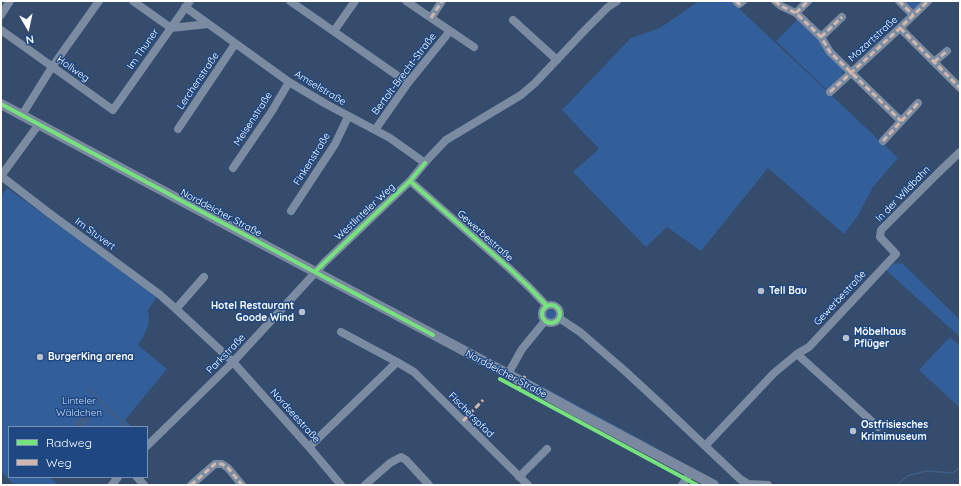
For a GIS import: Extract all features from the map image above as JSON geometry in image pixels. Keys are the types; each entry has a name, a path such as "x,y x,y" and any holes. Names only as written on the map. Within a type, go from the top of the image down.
{"main road":[{"name":"Norddeicher Straße","path":"1,104 714,485"}],"street":[{"path":"1,14 10,1"},
{"path":"22,116 52,67 99,1"},
{"path":"133,1 170,28 208,24"},
{"path":"290,1 408,83"},
{"path":"334,31 355,1"},
{"path":"406,1 474,47"},
{"path":"431,18 442,1"},
{"name":"Westlinteler Weg","path":"315,272 410,181 446,140 511,101 535,84 603,12 617,1"},
{"path":"736,1 739,4 743,1"},
{"path":"775,1 781,6 796,13 821,37 830,52 901,120"},
{"path":"796,13 808,1"},
{"path":"899,1 913,15"},
{"name":"Mozartstraße","path":"830,92 928,1"},
{"name":"Im Thuner","path":"113,110 188,4"},
{"name":"Amselstraße","path":"188,4 208,24 289,82 390,138 425,163"},
{"path":"821,37 842,17"},
{"path":"513,20 557,60"},
{"path":"900,28 960,88"},
{"name":"Hollweg","path":"1,30 113,110"},
{"name":"Bertolt-Brecht-Straße","path":"375,130 408,83 450,31"},
{"name":"Lerchenstraße","path":"178,129 235,44"},
{"path":"934,62 947,51"},
{"name":"Meisenstraße","path":"233,168 272,111 289,82"},
{"path":"883,140 918,103"},
{"name":"Finkenstraße","path":"291,211 335,144 348,116"},
{"path":"1,176 39,124"},
{"name":"In der Wildbahn","path":"896,254 880,237 881,230 960,152"},
{"name":"Im Stuvert","path":"1,176 159,294 233,362"},
{"name":"Gewerbestraße","path":"410,181 510,269 547,306 551,305 556,308 559,312 559,318 593,343 740,479 748,484 768,485"},
{"name":"Gewerbestraße","path":"705,446 774,373 797,354 809,347 896,254"},
{"name":"Parkstraße","path":"148,445 233,362 315,272"},
{"path":"176,309 204,277"},
{"path":"545,322 542,313 547,306"},
{"path":"545,322 552,323 557,321 559,318"},
{"path":"508,374 522,349 545,322"},
{"name":"Fischerspfad","path":"341,332 414,372 528,485"},
{"path":"797,354 878,427"},
{"name":"Nordseestraße","path":"233,362 309,446 341,485"},
{"path":"309,446 397,362"},
{"path":"519,477 547,449"},
{"path":"365,485 390,463 401,457 406,460 429,485"},
{"path":"191,485 215,464 222,464 228,468 242,485"},
{"path":"682,485 691,473"}],"green space":[{"path":"699,1 731,1 898,158 873,187 857,217 844,234 768,168 701,251 667,227 646,247 573,172 599,149 562,110 631,38 660,28"},
{"path":"904,1 923,1 914,10"},
{"path":"797,20 821,42 843,69 843,74 827,90 776,41"},
{"name":"Linteler Wäldchen","path":"7,188 157,297 148,310 148,326 138,345 167,369 125,420 131,426 8,426 8,478 50,478 59,485 14,485 1,471 1,196"},
{"path":"893,264 903,264 960,320 960,337 886,270"},
{"path":"549,310 553,310 555,311 555,319 549,320 546,317 546,313"},
{"path":"950,337 960,346 960,408 919,370"},
{"path":"526,378 663,451 583,410 580,410 525,380"}],"shaded area":[{"path":"87,389 90,390 128,426 123,426"},
{"path":"88,408 90,410 91,417 85,426 73,426 79,416"}],"waterway":[{"path":"897,485 907,476 927,471 953,473 960,467"}],"marked path":[{"path":"431,18 442,1"},
{"path":"736,1 739,4 743,1"},
{"path":"775,1 781,6 796,13 821,37 830,52 901,121"},
{"path":"796,13 808,1"},
{"path":"899,1 913,15"},
{"path":"830,92 928,1"},
{"path":"821,37 842,17"},
{"path":"900,28 960,88"},
{"path":"934,62 947,51"},
{"path":"883,141 918,103"},
{"path":"519,388 525,376"},
{"path":"463,421 483,400"},
{"path":"191,485 215,464 222,464 228,468 242,485"}],"cycle path":[{"path":"1,104 433,335"},
{"path":"315,272 410,181 425,163"},
{"path":"410,181 510,269 547,306"},
{"path":"551,305 557,308 560,314 557,320 551,323 545,320 542,314 545,308 551,305"},
{"path":"500,379 697,485"}],"place":[{"name":"Tell Bau","path":"761,291"},
{"name":"Hotel Restaurant Goode Wind","path":"302,312"},
{"name":"Möbelhaus Pflüger","path":"846,338"},
{"name":"BurgerKing arena","path":"40,357"},
{"name":"Ostfrisiesches Krimimuseum","path":"853,431"}]}
